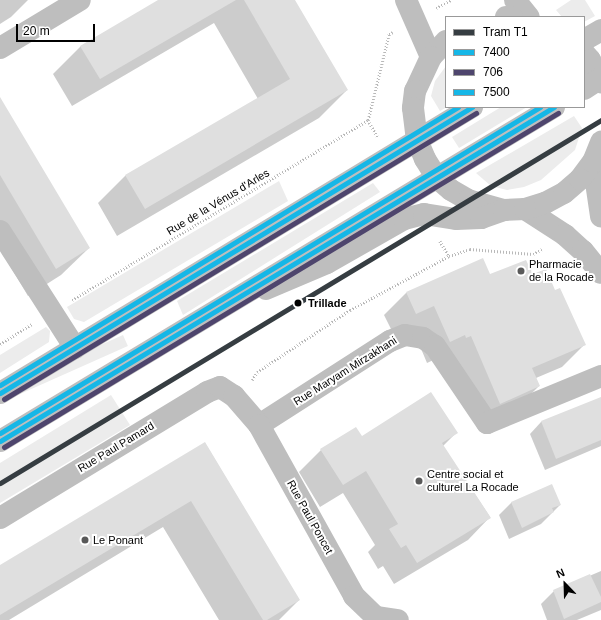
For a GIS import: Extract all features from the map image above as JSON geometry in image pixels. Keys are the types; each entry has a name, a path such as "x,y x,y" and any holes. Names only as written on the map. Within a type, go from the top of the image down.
{"street":[{"path":"0,48 80,0"},
{"path":"406,0 439,49 415,91 413,108 417,140 425,159 437,178 451,190 468,200 514,209 569,239 583,251 601,273"},
{"path":"515,0 528,16"},
{"path":"585,39 601,30"},
{"path":"585,54 590,60 596,82"},
{"path":"0,393 470,108"},
{"path":"0,441 228,305 552,108"},
{"path":"228,305 327,263 404,219 424,214 456,219 482,218 514,209 545,203 564,193 580,179 597,152"},
{"path":"597,152 601,216"},
{"path":"0,231 8,260 52,312 75,348"},
{"name":"Rue Maryam Mirzakhani","path":"259,425 390,341 405,335 423,338 435,346 487,423 601,376"},
{"name":"Rue Paul Pamard","path":"0,518 207,392 220,387 234,396"},
{"name":"Rue Paul Poncet","path":"234,396 259,425 354,596 375,619 398,620"}],"path":[{"name":"Rue de la Vénus d'Arles","path":"0,344 368,120 389,34"},
{"path":"234,396 245,389 257,372 350,310 449,256 470,249 533,254 545,248"}],"shaded area":[{"path":"571,0 585,0 595,16 585,21 585,16 561,16 556,10"},
{"path":"445,67 445,108 440,111 431,96 435,81"},
{"path":"499,108 525,108 459,148 452,137"},
{"path":"574,116 582,128 575,150 541,180 524,187 507,190 491,186 476,173"},
{"path":"279,181 288,201 84,322 74,319 67,307"},
{"path":"373,183 380,192 183,315 177,301"},
{"path":"46,327 50,331 49,342 0,373 0,355"},
{"path":"123,335 128,346 0,403 0,390"},
{"path":"111,395 130,425 0,503 0,463"}],"building":[{"path":"158,0 236,0 100,79 80,46"},
{"path":"244,0 295,0 348,90 145,209 125,175 290,79"},
{"path":"0,97 90,248 56,269 0,175"},
{"path":"483,258 490,274 526,260 533,274 546,269 555,290 560,288 586,345 532,368 540,386 500,404 471,336 466,338 465,335 450,342 434,306 416,314 406,292"},
{"name":"Centre social et culturel La Rocade","path":"431,392 458,433 442,443 491,518 417,563 406,545 401,548 389,529 398,524 366,471 343,485 320,449 356,427 362,436"},
{"path":"601,397 601,440 556,459 541,421"},
{"name":"Le Ponant","path":"205,442 300,600 267,620 263,620 191,501 0,615 0,565"},
{"path":"552,484 561,505 552,508 554,512 522,528 511,502"},
{"path":"590,574 601,597 601,602 564,619 553,590"}],"tram line":[{"name":"T1","path":"0,483 601,120"}],"transit line":[{"name":"7500","path":"0,385 456,108"},
{"name":"7400","path":"0,393 470,108"},
{"name":"7500","path":"0,433 538,108"},
{"name":"7400","path":"0,441 552,108"},
{"name":"706","path":"4,399 476,113"},
{"name":"706","path":"4,447 558,113"}],"place":[{"name":"Pharmacie de la Rocade","path":"521,271"},
{"name":"Trillade","path":"298,303"},
{"name":"Centre social et culturel La Rocade","path":"419,481"},
{"name":"Le Ponant","path":"85,540"}]}
